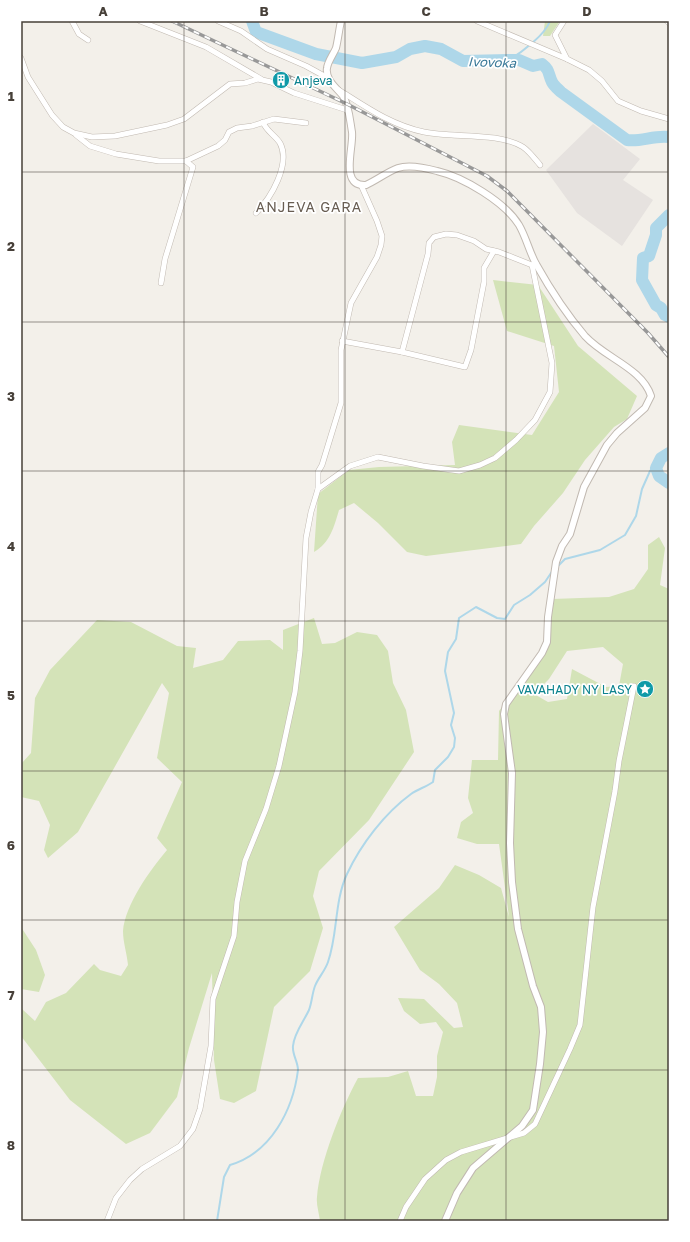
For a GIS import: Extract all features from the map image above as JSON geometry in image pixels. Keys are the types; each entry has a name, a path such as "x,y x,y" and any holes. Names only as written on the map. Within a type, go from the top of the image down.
{"street":[{"path":"72,21 79,34 88,40"},
{"path":"140,21 206,47 261,78 294,93 348,110"},
{"path":"108,1221 116,1198 130,1180 142,1169 180,1146 193,1129 200,1109 211,1046 213,999 234,936 237,902 245,861 268,802 279,766 295,692 300,651 306,538 310,512 318,489 318,472 322,465 340,403 340,365 342,341 351,303 377,257 382,236 361,185 355,182 349,171 352,152 352,133 348,110 344,98 328,78 306,66 267,49 241,32 218,21"},
{"path":"328,78 327,68 336,47 340,21"},
{"path":"477,21 525,40 589,70 602,82 618,101 641,111 669,119"},
{"path":"564,21 555,35 567,59"},
{"path":"21,58 28,77 52,115 63,127 74,133 90,146 116,154 159,161 186,160 218,146 225,140 229,132 274,119 306,123"},
{"path":"74,133 92,137 115,136 167,125 184,119 230,84 261,78"},
{"path":"336,88 388,120 424,132 459,137 499,138 523,147 540,165"},
{"path":"256,213 263,205 276,180 283,159 280,143 264,126 263,122"},
{"path":"161,283 164,263 182,198 193,172 193,166 186,160"},
{"path":"318,489 350,466 378,457 423,466 459,471 480,466 494,458 516,440 535,420 550,392 552,362 534,264 519,224 480,189 463,180 441,172 406,167 398,168 373,182 361,185"},
{"path":"402,352 429,243 434,237 446,234 457,235 474,241 486,249 534,264 586,337 639,377 648,386 651,396 645,408 617,433 607,445 584,487 570,534 562,546 556,562 548,617 547,642 542,653 512,693 506,704 504,714 512,773 510,843 512,882 518,929 533,986 541,1007 543,1032 533,1110 522,1126 473,1168 457,1194 445,1221"},
{"path":"342,341 402,352 465,367 471,350 484,282 484,268 494,251"},
{"path":"400,1221 406,1208 425,1179 446,1160 461,1152 528,1131 535,1124 580,1025 593,907 634,686"}],"shaded area":[{"path":"593,124 640,159 623,180 653,200 622,246 577,213 546,170"}],"green space":[{"path":"545,21 560,21 550,36 543,36"},
{"path":"493,280 538,285 578,346 637,396 627,419 614,427 585,460 563,493 534,526 521,544 426,556 407,552 378,523 354,503 339,510 331,534 324,544 314,552 318,494 349,470 379,467 455,465 452,442 459,425 532,435 559,392 554,346 507,331"},
{"path":"659,537 665,548 660,585 669,589 669,1221 320,1221 317,1200 322,1168 338,1120 358,1078 388,1077 408,1071 416,1096 433,1096 437,1077 437,1056 443,1032 436,1022 420,1024 404,1011 398,998 424,999 454,1028 463,1027 457,1003 439,984 420,970 394,927 439,888 455,865 479,875 501,888 509,917 499,844 477,844 457,838 461,822 473,813 468,798 472,760 498,760 499,711 542,653 552,599 609,597 634,589 648,569 648,545","holes":["603,647 623,664 619,686 606,687 572,669 567,699 548,702 534,694 549,679 567,651"]},
{"path":"314,618 322,644 335,643 357,632 377,635 388,651 393,683 406,710 414,752 369,820 319,871 313,896 323,928 310,971 274,1007 256,1091 234,1103 220,1099 214,1060 212,973 189,1048 177,1097 150,1133 126,1144 70,1100 21,1036 21,1005 22,1009 35,1021 46,1002 66,993 94,964 100,970 121,976 128,965 123,931 128,910 139,888 167,850 157,838 182,782 157,758 169,693 162,683 78,832 48,858 44,850 50,825 39,801 21,797 21,764 31,753 35,698 50,670 97,620 131,622 177,646 196,648 193,668 223,660 238,641 270,640 283,650 283,630"},
{"path":"21,927 36,950 45,975 39,992 21,989"}],"waterway":[{"name":"Ivovoka","path":"252,21 256,32 316,54 362,63 396,57 410,49 425,46 441,49 463,61 519,60 533,66 542,64 548,70 553,83 561,92 627,140 669,137"},
{"path":"509,60 538,37 550,21"},
{"name":"Ivovoka","path":"669,215 656,228 656,235 649,256 643,258 642,280 656,305 661,308 665,315 669,317"},
{"name":"Ivovoka","path":"669,453 661,458 656,468 659,476 669,483"},
{"path":"557,567 565,559 600,550 625,535 636,516 642,489 650,471 658,463"},
{"path":"217,1221 224,1177 230,1165 257,1151 268,1140 278,1128 291,1100 298,1070 293,1052 294,1041 297,1032 309,1010 315,986 328,962 340,896 347,874 359,852 374,830 401,802 411,794 433,782 435,770 448,757 454,747 455,738 451,725 454,713 445,671 448,652 456,639 459,618 476,607 497,618 505,619 514,605 530,595 545,582 553,570"}],"railway":[{"path":"172,21 347,104 487,176 507,191 648,333 669,357"}],"place":[{"name":"Anjeva","path":"281,80"},
{"name":"VAVAHADY NY LASY","path":"645,689"}],"district":[{"name":"ANJEVA GARA","path":"309,206"}]}
